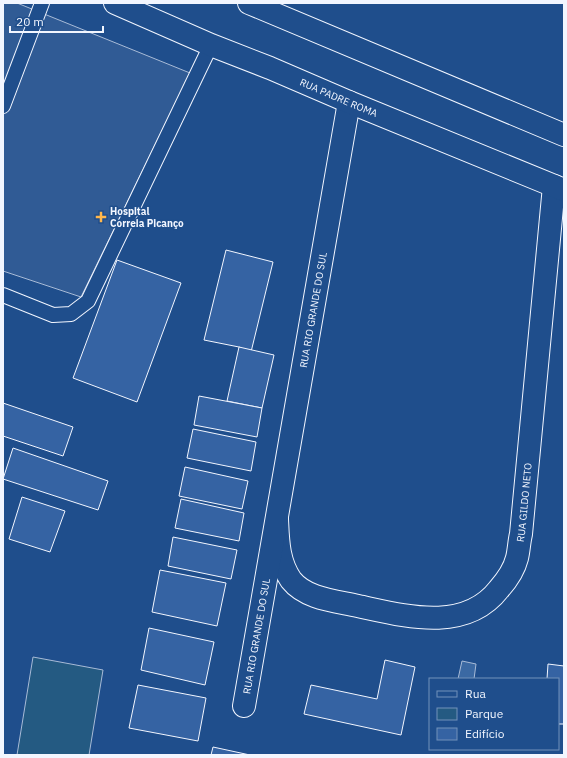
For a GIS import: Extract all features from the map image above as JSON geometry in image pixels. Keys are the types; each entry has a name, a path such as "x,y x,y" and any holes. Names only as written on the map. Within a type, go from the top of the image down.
{"street":[{"name":"RUA PADRE ROMA","path":"115,3 211,45 559,188"},
{"path":"249,3 564,135"},
{"name":"RUA RIO GRANDE DO SUL","path":"244,706 349,102"},
{"name":"RUA GILDO NETO","path":"292,580 306,592 326,599 390,613 439,619 463,615 479,608 493,597 509,577 516,559 521,534 559,188"},
{"name":"RUA RIO GRANDE DO SUL","path":"277,519 281,561 292,580"}],"lane":[{"path":"3,106 42,3"},
{"path":"3,295 53,315 71,314 88,300 211,45"}],"green space":[{"path":"33,657 103,670 89,755 17,755"}],"shaded area":[{"path":"3,3 17,3 190,73 81,297 3,271"},
{"path":"462,661 476,664 474,678 458,678"}],"building":[{"path":"226,250 273,262 251,352 239,347 204,340"},
{"path":"117,260 181,283 137,402 73,378"},
{"path":"239,347 274,355 262,408 227,401"},
{"path":"199,396 262,408 257,437 194,425"},
{"path":"3,403 73,427 63,456 3,436"},
{"path":"193,429 256,442 251,471 187,458"},
{"path":"13,448 108,481 98,510 3,479"},
{"path":"185,467 248,481 242,509 179,496"},
{"path":"22,497 65,511 50,552 9,539"},
{"path":"181,499 244,513 239,541 175,528"},
{"path":"173,537 237,550 231,579 168,566"},
{"path":"160,570 226,583 217,626 152,612"},
{"path":"149,628 214,642 205,685 141,670"},
{"path":"385,660 415,667 401,735 304,714 311,685 377,699"},
{"path":"548,664 564,666 564,724 559,724 559,678 547,678"},
{"path":"138,685 206,698 198,741 129,728"},
{"path":"213,747 250,755 211,755"}],"place":[{"name":"Hospital Correia Picanço","path":"101,217"}]}
